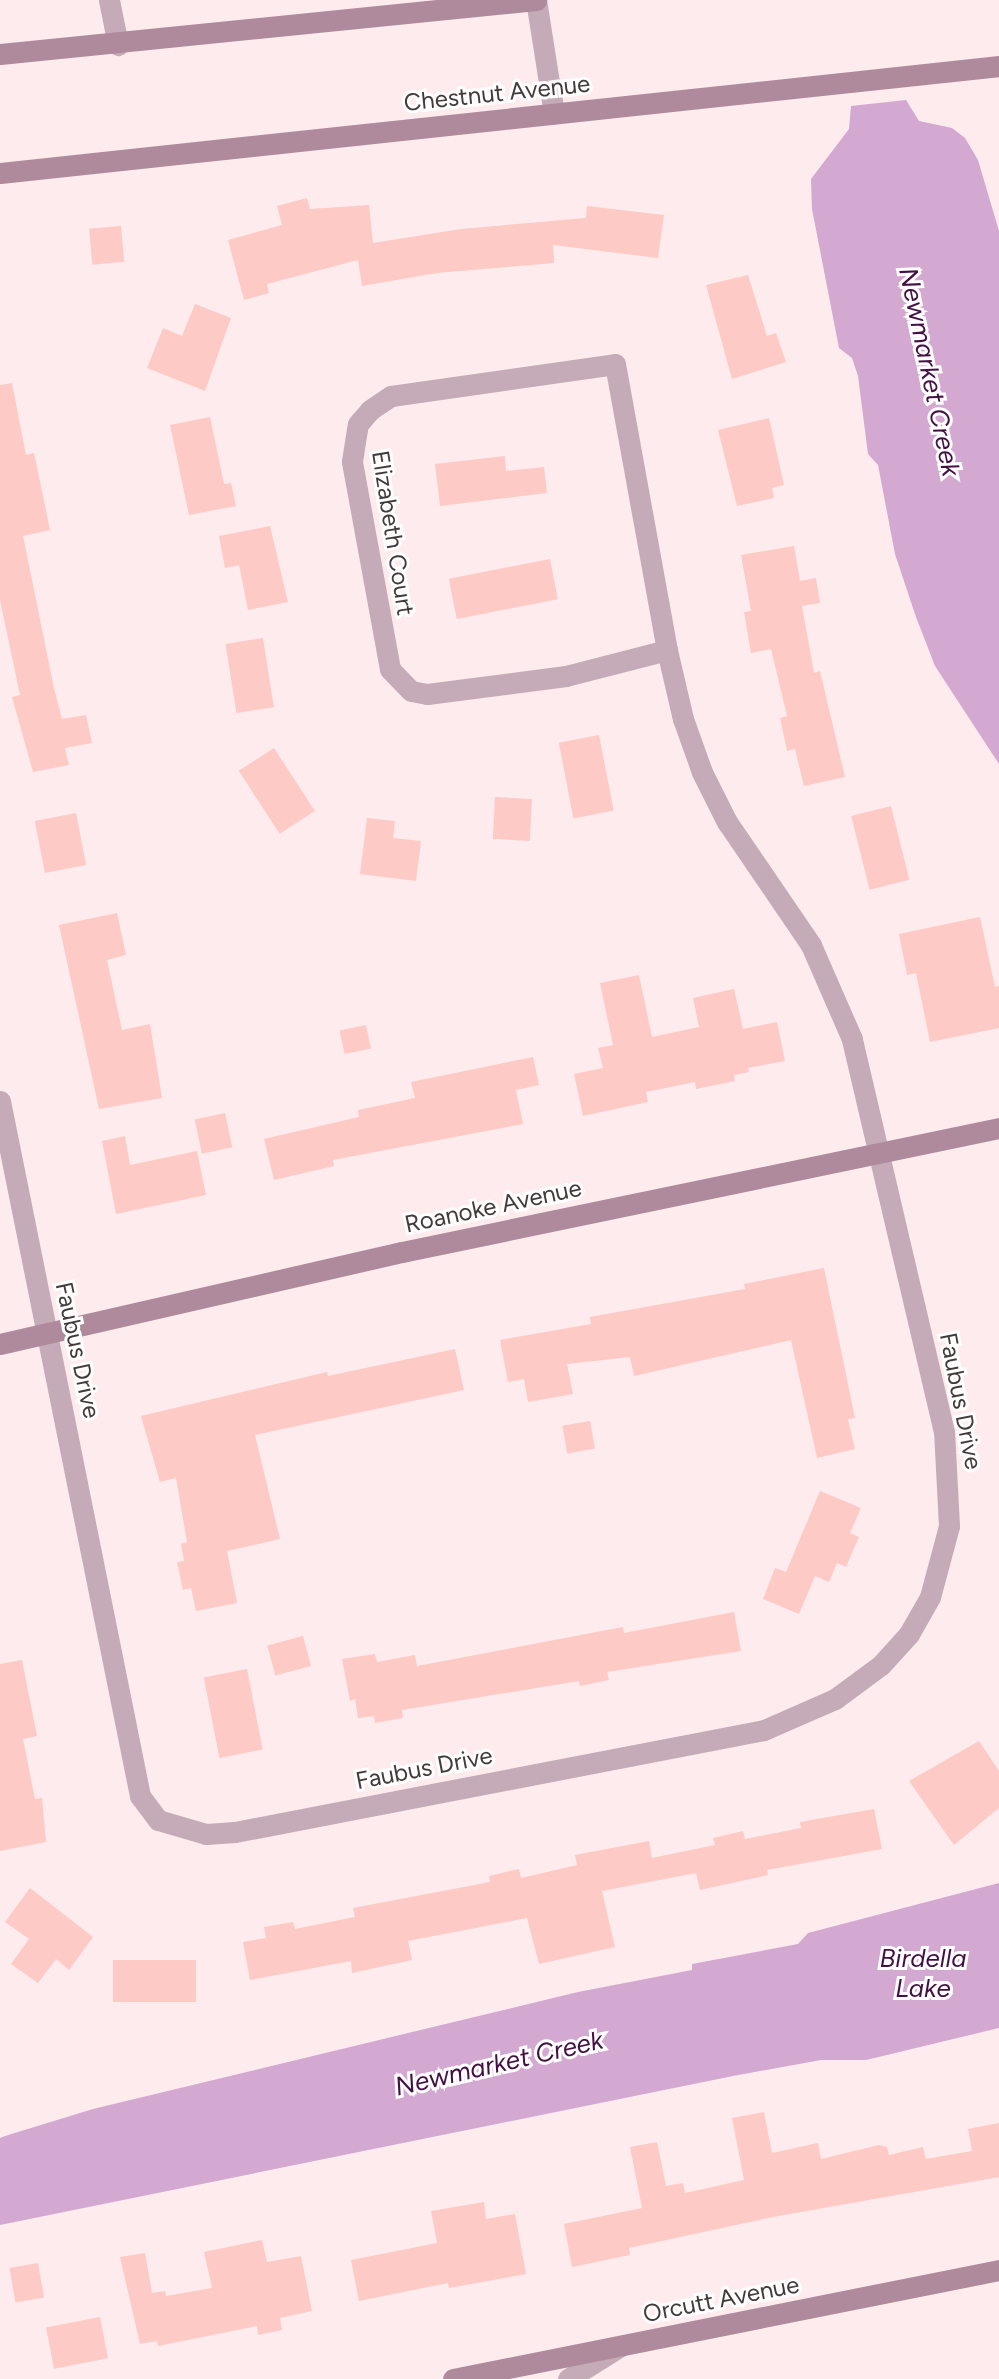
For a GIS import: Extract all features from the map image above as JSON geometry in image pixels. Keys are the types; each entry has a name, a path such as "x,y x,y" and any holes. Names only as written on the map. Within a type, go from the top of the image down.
{"street":[{"path":"109,0 118,46"},
{"path":"0,54 118,46 536,0 554,114"},
{"name":"Chestnut Avenue","path":"0,173 999,66"},
{"name":"Elizabeth Court","path":"667,650 566,676 426,694 398,682 390,669 352,461 358,424 370,410 391,396 615,364 667,650 683,719 727,822 804,934 834,990 856,1051 880,1152"},
{"name":"Faubus Drive","path":"0,1101 140,1796 158,1820 206,1834 235,1832 764,1730 813,1712 881,1665 909,1634 930,1597 943,1558 951,1494 944,1432 880,1152"},
{"name":"Roanoke Avenue","path":"0,1344 402,1252 999,1128"},
{"name":"Orcutt Avenue","path":"453,2379 999,2270"},
{"path":"568,2379 621,2346"}],"water":[{"name":"Newmarket Creek","path":"906,100 919,121 952,128 965,138 978,160 999,231 999,764 935,666 916,617 895,554 878,465 868,454 858,376 852,358 839,348 812,209 811,179 849,129 851,106"},
{"name":"Birdella Lake","path":"999,1883 999,2028 866,2060 821,2060 733,2076 0,2225 0,2138 5,2136 93,2109 578,1992 692,1970 692,1964 798,1944 808,1933"}],"building":[{"path":"307,198 310,209 369,205 373,243 461,229 586,218 587,206 664,215 658,258 553,245 554,263 437,273 362,286 358,260 267,284 269,293 244,300 228,240 282,225 277,206"},
{"path":"121,226 124,262 92,265 89,229"},
{"path":"748,275 767,336 776,333 786,362 732,379 706,285"},
{"path":"195,304 231,318 205,391 147,368 163,328 182,336"},
{"path":"12,383 26,455 34,453 50,530 23,536 54,688 62,719 86,715 92,743 65,748 69,765 33,772 12,697 20,695 0,600 0,385"},
{"path":"210,417 224,484 231,483 236,506 189,515 170,425"},
{"path":"769,418 784,485 772,488 774,498 737,506 718,430"},
{"path":"505,456 506,471 544,467 547,493 440,506 435,464"},
{"path":"270,526 288,602 248,610 239,565 225,568 219,536"},
{"path":"794,546 800,581 816,578 820,603 802,606 814,673 820,671 845,777 804,786 795,749 787,751 780,718 787,716 771,649 751,653 744,612 751,611 741,555"},
{"path":"550,559 558,599 457,619 449,579"},
{"path":"263,638 274,707 236,713 225,644"},
{"path":"599,735 614,811 573,818 559,743"},
{"path":"274,748 315,811 280,834 239,771"},
{"path":"495,797 532,799 530,841 493,839"},
{"path":"891,806 909,880 870,890 851,816"},
{"path":"76,813 86,865 45,873 35,821"},
{"path":"367,818 395,821 393,838 421,841 416,881 360,874"},
{"path":"117,913 126,955 107,960 122,1030 150,1024 162,1098 99,1109 59,925"},
{"path":"980,917 995,987 999,986 999,1028 930,1042 916,973 907,975 899,934"},
{"path":"639,975 652,1037 699,1027 693,998 734,989 743,1029 777,1022 785,1061 748,1068 749,1072 734,1075 735,1081 696,1089 695,1082 646,1092 648,1102 583,1116 574,1074 603,1068 598,1048 613,1045 600,983"},
{"path":"366,1025 371,1048 345,1054 340,1031"},
{"path":"533,1057 539,1085 516,1090 523,1124 333,1160 334,1166 274,1180 264,1139 359,1117 358,1110 415,1098 411,1082"},
{"path":"225,1113 232,1147 202,1154 195,1119"},
{"path":"125,1136 130,1165 197,1151 206,1195 116,1214 102,1141"},
{"path":"824,1268 855,1418 848,1419 855,1449 817,1458 791,1340 634,1376 630,1357 567,1364 573,1394 528,1402 524,1379 508,1382 500,1340 591,1324 590,1317 745,1289 744,1284"},
{"path":"455,1349 464,1390 255,1435 280,1539 227,1551 237,1603 196,1611 191,1588 183,1590 177,1562 184,1561 181,1544 187,1542 176,1478 160,1482 141,1416 327,1372 328,1376"},
{"path":"590,1421 595,1449 567,1453 562,1426"},
{"path":"820,1491 861,1508 850,1533 859,1537 846,1567 837,1563 829,1582 815,1576 799,1614 763,1599 775,1568 786,1572"},
{"path":"734,1612 741,1651 607,1672 609,1680 580,1686 579,1681 402,1710 403,1718 375,1723 374,1716 358,1718 355,1699 350,1701 342,1659 375,1654 377,1662 415,1655 417,1666 623,1627 624,1633"},
{"path":"303,1636 311,1666 275,1676 267,1646"},
{"path":"22,1660 37,1736 23,1739 35,1799 42,1798 46,1842 0,1851 0,1664"},
{"path":"247,1669 263,1749 219,1758 204,1677"},
{"path":"979,1741 999,1771 999,1808 954,1845 909,1781"},
{"path":"874,1809 882,1849 767,1870 768,1875 700,1890 696,1873 602,1891 615,1947 539,1964 527,1918 408,1941 412,1960 352,1973 351,1961 250,1980 243,1942 266,1938 264,1927 293,1922 295,1929 355,1917 353,1908 490,1882 489,1876 519,1869 521,1878 577,1865 575,1855 649,1841 652,1858 715,1845 713,1838 743,1831 745,1839 801,1828 800,1822"},
{"path":"30,1888 93,1937 69,1970 56,1959 38,1983 11,1964 29,1939 5,1922"},
{"path":"113,1960 196,1960 196,2002 113,2002"},
{"path":"764,2112 772,2153 818,2143 821,2159 879,2145 887,2147 889,2155 923,2147 926,2159 972,2151 968,2129 999,2123 999,2177 773,2217 629,2248 630,2255 572,2267 564,2224 642,2208 630,2147 657,2142 666,2186 683,2183 685,2193 744,2180 732,2118"},
{"path":"484,2202 486,2219 515,2214 526,2274 449,2288 448,2283 359,2301 351,2260 437,2243 431,2211"},
{"path":"262,2240 267,2262 301,2256 312,2311 280,2318 282,2330 258,2335 257,2326 158,2346 157,2341 140,2344 120,2257 145,2253 152,2293 165,2291 166,2296 212,2288 204,2252"},
{"path":"38,2263 44,2297 16,2303 9,2268"},
{"path":"100,2317 108,2358 54,2369 46,2327"}]}
